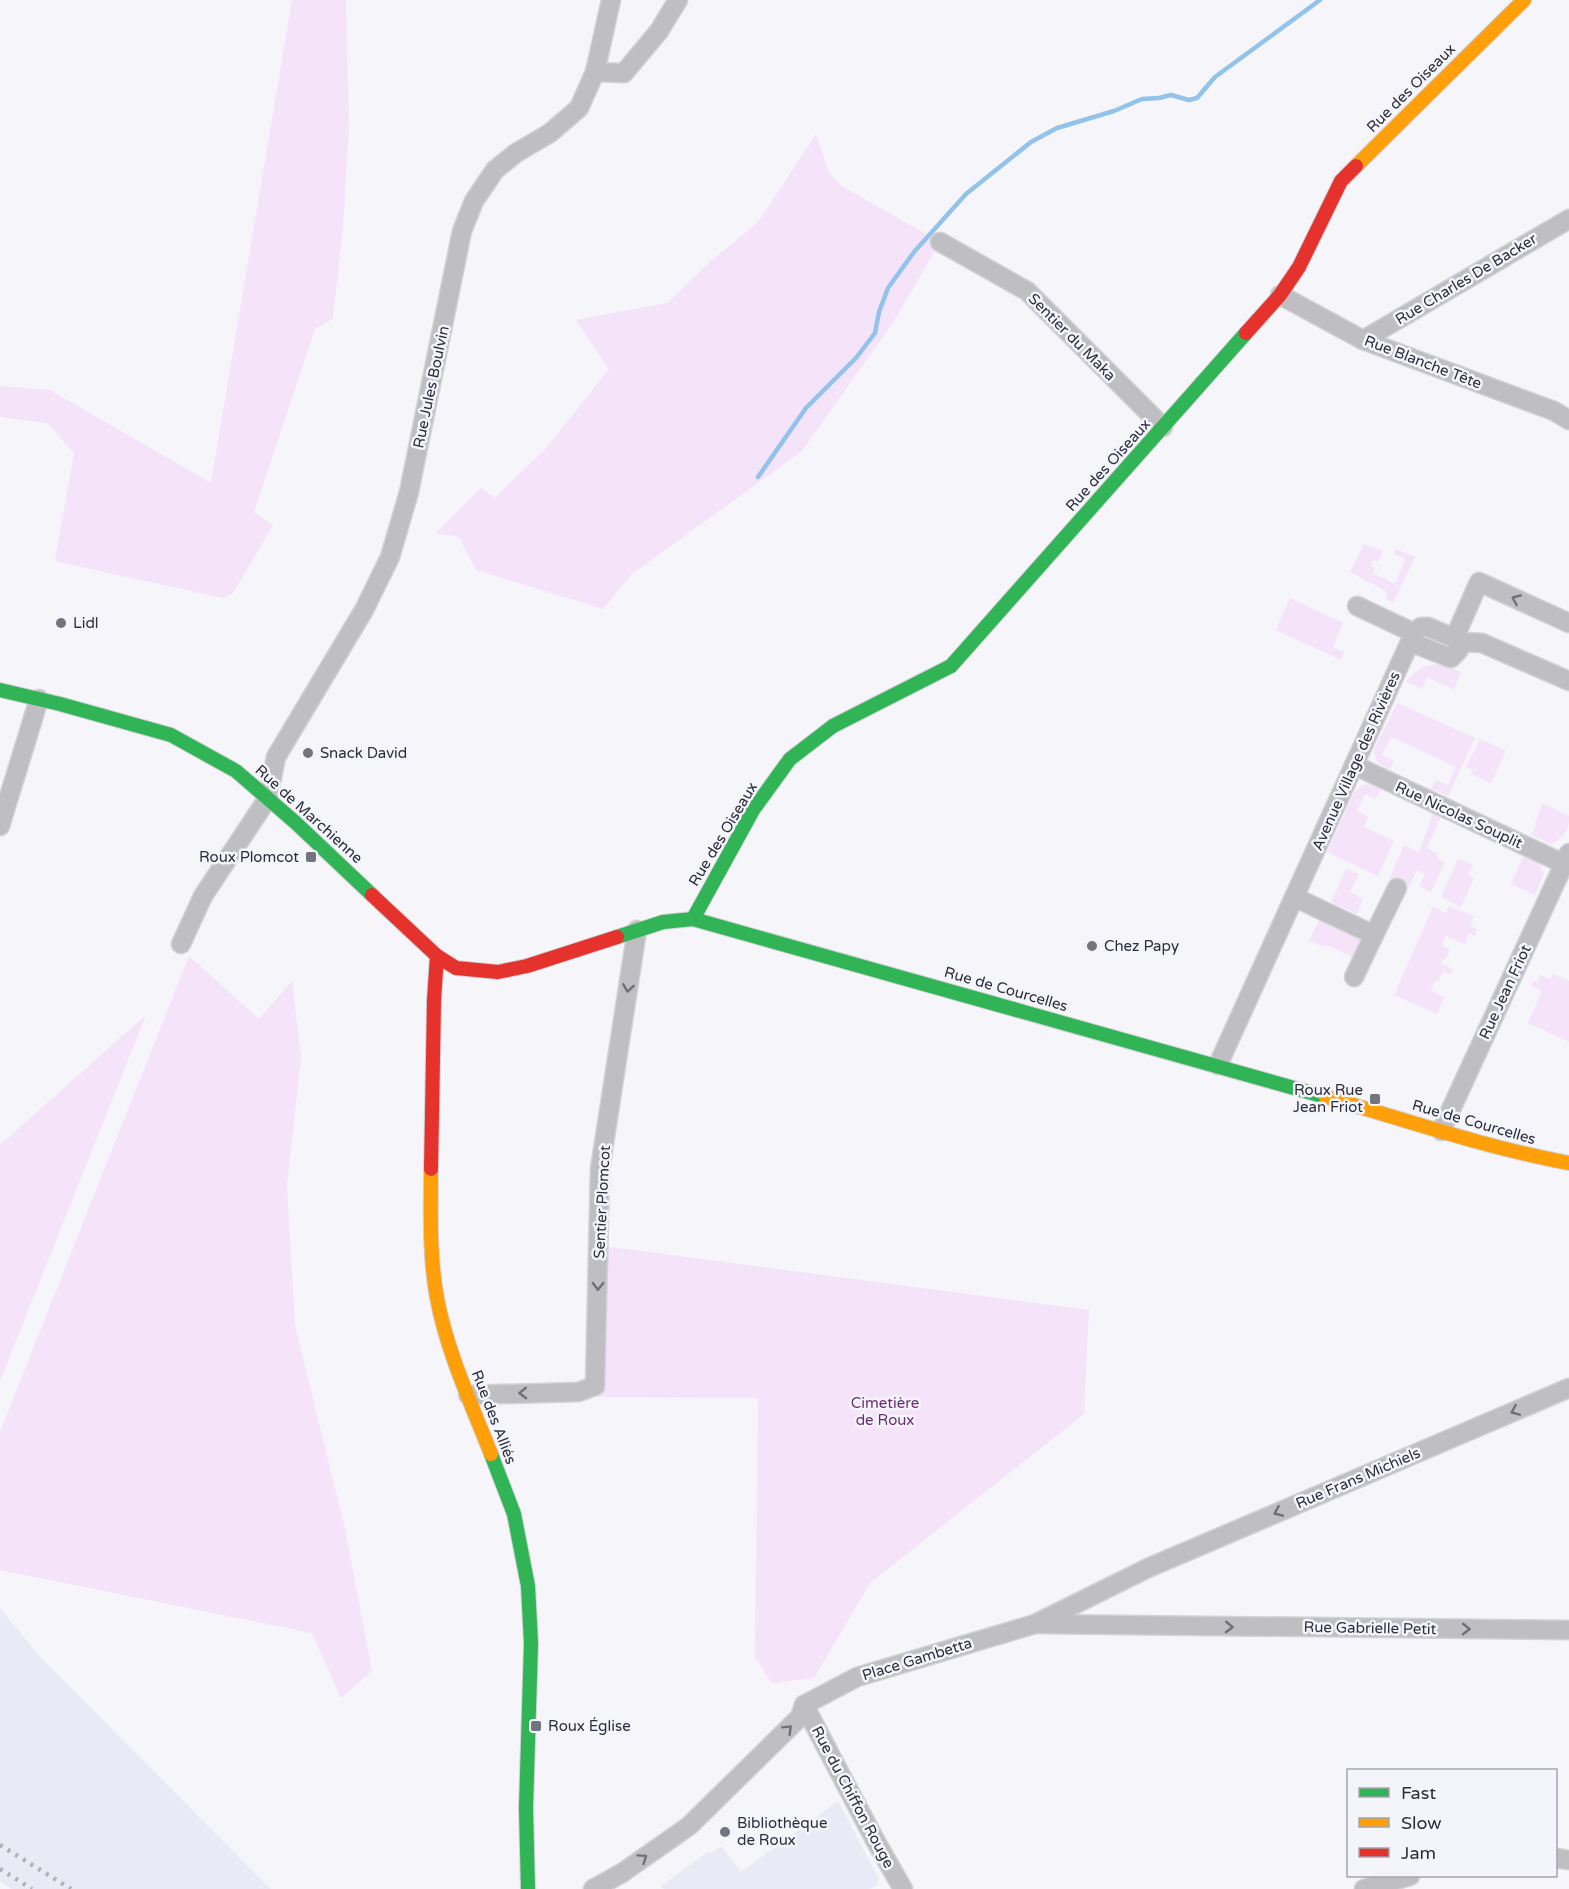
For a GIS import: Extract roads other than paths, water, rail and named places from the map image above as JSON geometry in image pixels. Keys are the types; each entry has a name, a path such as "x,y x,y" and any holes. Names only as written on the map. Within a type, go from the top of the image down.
{"street":[{"name":"Rue Jules Boulvin","path":"268,798 276,757 364,610 390,557 409,492 462,231 474,201 495,170 516,153 550,133 579,108 595,72 611,0"},
{"path":"595,72 624,74 659,31 678,0"},
{"name":"Rue des Oiseaux","path":"693,919 753,810 790,759 833,726 951,666 1280,295 1299,267 1341,181 1524,0"},
{"name":"Rue Charles De Backer","path":"1363,340 1569,219"},
{"name":"Sentier du Maka","path":"940,242 1027,291 1163,427"},
{"name":"Rue Blanche Tête","path":"1280,295 1363,340 1554,411 1569,420"},
{"path":"1357,606 1415,634 1451,658 1458,651 1458,640 1479,582 1569,623"},
{"name":"Avenue Village des Rivières","path":"1218,1065 1415,634"},
{"path":"1458,640 1482,643 1569,681"},
{"name":"Rue de Marchienne","path":"0,690 171,735 236,771 268,798 436,956"},
{"path":"0,826 39,699"},
{"name":"Rue Nicolas Souplit","path":"1354,765 1567,859"},
{"path":"181,944 203,896 268,798"},
{"name":"Rue Jean Friot","path":"1441,1131 1567,859"},
{"path":"1354,977 1397,888"},
{"path":"1294,897 1374,935"},
{"name":"Rue de Courcelles","path":"436,956 456,968 498,972 527,966 663,922 693,919 1218,1065 1441,1131 1569,1163"},
{"name":"Sentier Plomcot","path":"468,1395 578,1392 595,1386 600,1169 638,930"},
{"name":"Rue des Alliés","path":"436,956 432,1068 431,1248 442,1318 460,1377 514,1514 528,1586 531,1643 526,1808 528,1889"},
{"name":"Rue Frans Michiels","path":"1148,1568 1569,1388"},
{"name":"Place Gambetta","path":"804,1705 857,1677 1035,1624 1148,1568"},
{"name":"Place Gambetta","path":"1035,1624 1170,1626"},
{"name":"Rue Gabrielle Petit","path":"1170,1626 1569,1630"},
{"path":"593,1889 622,1873 688,1826 800,1717 804,1705"},
{"name":"Rue du Chiffon Rouge","path":"804,1705 899,1888"},
{"path":"1364,1889 1403,1877"}],"waterway":[{"path":"758,477 806,408 856,358 875,333 879,312 888,288 914,252 966,194 1031,142 1057,128 1114,111 1142,99 1171,95 1189,100 1197,98 1215,77 1320,0"}],"railway":[{"path":"0,1845 71,1889"},
{"path":"0,1869 32,1889"}],"place":[{"name":"Lidl","path":"61,623"},
{"name":"Snack David","path":"308,753"},
{"name":"Roux Plomcot","path":"311,857"},
{"name":"Chez Papy","path":"1092,946"},
{"name":"Roux Rue Jean Friot","path":"1375,1099"},
{"name":"Roux Église","path":"536,1726"},
{"name":"Bibliothèque de Roux","path":"725,1832"}],"park label":[{"name":"Cimetière de Roux","path":"885,1412"}]}
